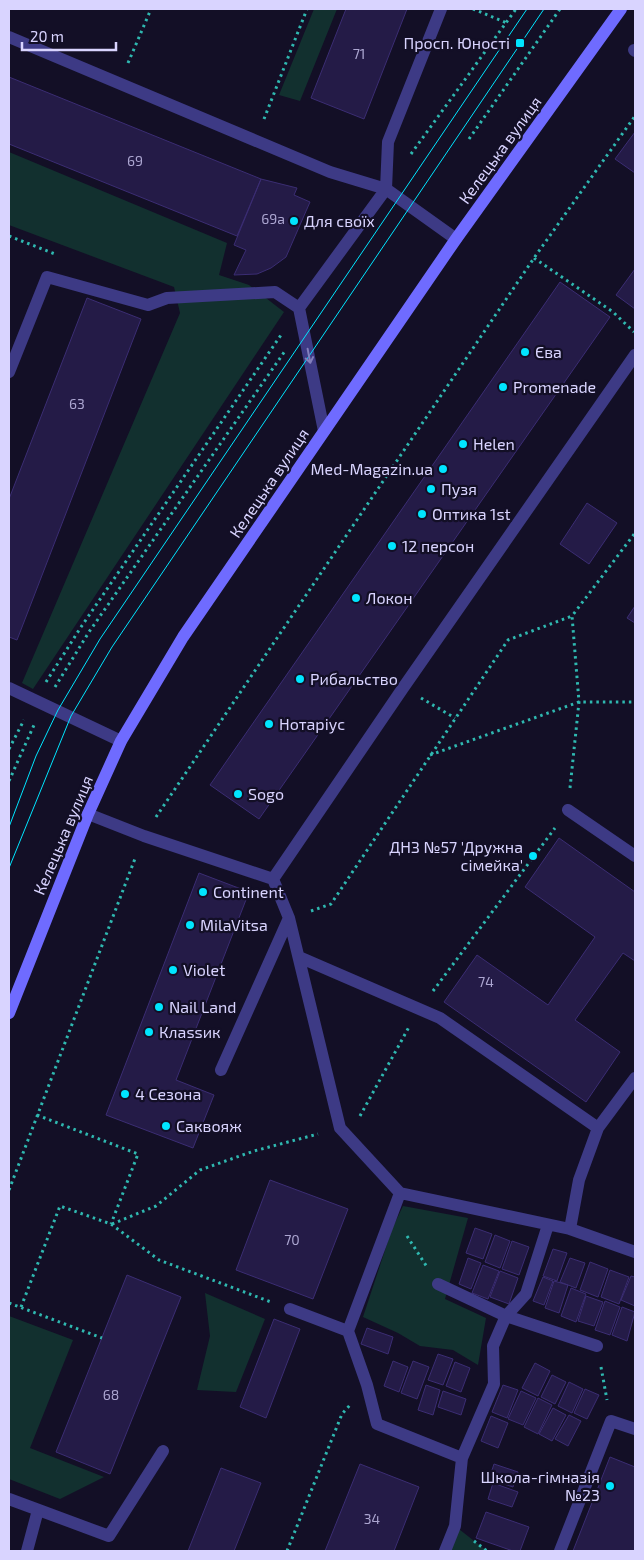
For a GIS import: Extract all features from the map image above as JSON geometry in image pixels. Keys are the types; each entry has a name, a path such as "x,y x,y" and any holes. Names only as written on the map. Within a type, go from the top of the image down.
{"main road":[{"name":"Келецька вулиця","path":"9,1013 88,814 121,741 183,637 456,239 622,9"}],"lane":[{"path":"324,431 300,308 386,189 388,142 441,9"},
{"path":"9,37 330,172 386,189 456,239"},
{"path":"9,372 47,277 148,305 167,298 274,292 300,308"},
{"path":"273,879 403,688 635,355"},
{"path":"9,688 41,701 121,741"},
{"path":"568,810 635,856"},
{"path":"88,814 144,836 273,879 289,918 344,1132 400,1193 570,1229 635,1252"},
{"path":"221,1070 289,918"},
{"path":"299,957 440,1018 598,1128"},
{"path":"570,1229 579,1180 598,1128 635,1078"},
{"path":"400,1193 348,1331 367,1385 377,1424 462,1458"},
{"path":"445,1551 455,1526 462,1458 494,1384 493,1346 506,1316 526,1294 548,1225"},
{"path":"438,1284 506,1316 596,1346"},
{"path":"290,1309 348,1331"},
{"path":"560,1551 611,1421 635,1429"},
{"path":"9,1498 109,1536 163,1451"},
{"path":"29,1551 38,1510"}],"path":[{"path":"119,84 151,9"},
{"path":"255,141 307,9"},
{"path":"473,9 507,23"},
{"path":"409,157 516,9"},
{"path":"469,139 560,9"},
{"path":"9,1190 144,836 534,258 635,116"},
{"path":"534,258 613,312 635,334"},
{"path":"9,781 41,701 81,627 300,308"},
{"path":"9,749 15,734 41,701 303,325"},
{"path":"289,918 331,904 508,640 572,616 635,533"},
{"path":"111,1224 156,1206 200,1170 254,1150 344,1132 419,1009 568,810 579,702 572,616"},
{"path":"403,688 455,718"},
{"path":"430,755 579,702 635,702"},
{"path":"9,733 15,734"},
{"path":"37,1115 138,1154 111,1224"},
{"path":"21,1307 60,1206 111,1224 159,1260 290,1309"},
{"path":"393,1213 438,1284"},
{"path":"9,1303 102,1338"},
{"path":"596,1346 611,1421"},
{"path":"286,1551 342,1414 367,1385"}],"green space":[{"path":"314,9 337,9 300,101 279,95"},
{"path":"9,152 227,243 219,275 249,285 284,312 33,689 22,683 180,313 174,287 9,225"},
{"path":"403,1206 468,1218 445,1299 486,1318 478,1365 453,1350 420,1346 398,1333 363,1317 392,1229"},
{"path":"205,1293 265,1319 236,1392 197,1390 210,1336"},
{"path":"9,1316 73,1340 30,1448 104,1477 60,1499 9,1479"},
{"path":"455,1526 487,1551 445,1551"}],"building":[{"path":"346,9 407,9 364,119 311,98"},
{"path":"9,77 261,179 237,236 9,144"},
{"path":"635,132 635,173 615,159"},
{"path":"261,179 297,188 294,195 310,202 286,257 271,268 257,274 234,275 246,250 234,245"},
{"path":"635,269 635,309 616,295"},
{"path":"560,282 610,317 259,819 210,785"},
{"path":"87,298 141,319 17,640 9,637 9,499"},
{"path":"587,503 617,523 589,564 560,544"},
{"path":"635,606 635,623 627,618"},
{"path":"559,838 635,892 635,961 623,953 575,1020 620,1052 586,1102 444,1002 477,955 548,1005 595,937 525,887"},
{"path":"199,873 249,892 176,1080 214,1095 193,1148 106,1115"},
{"path":"270,1180 348,1209 313,1299 236,1270"},
{"path":"475,1228 492,1234 483,1259 466,1253"},
{"path":"495,1235 510,1241 500,1268 485,1262"},
{"path":"512,1241 529,1247 519,1275 502,1269"},
{"path":"553,1249 567,1253 557,1281 543,1276"},
{"path":"468,1258 481,1263 471,1289 459,1284"},
{"path":"570,1258 585,1263 576,1288 560,1282"},
{"path":"590,1262 608,1269 598,1297 580,1290"},
{"path":"483,1265 499,1271 488,1299 472,1293"},
{"path":"610,1270 629,1277 619,1304 601,1297"},
{"path":"500,1271 518,1278 509,1304 490,1297"},
{"path":"127,1275 181,1297 110,1474 56,1452"},
{"path":"631,1276 635,1277 635,1306 621,1300"},
{"path":"543,1277 553,1281 544,1305 533,1301"},
{"path":"554,1281 568,1285 559,1313 545,1308"},
{"path":"571,1288 586,1294 576,1322 561,1316"},
{"path":"586,1296 603,1302 594,1326 578,1321"},
{"path":"605,1301 620,1307 610,1335 595,1330"},
{"path":"622,1307 635,1312 627,1341 612,1335"},
{"path":"274,1319 300,1329 266,1418 240,1407"},
{"path":"367,1328 393,1337 388,1354 361,1344"},
{"path":"438,1354 453,1359 443,1385 428,1380"},
{"path":"393,1361 408,1367 399,1392 384,1386"},
{"path":"413,1361 429,1367 417,1399 401,1393"},
{"path":"455,1362 470,1368 461,1392 446,1386"},
{"path":"535,1363 550,1371 538,1396 522,1388"},
{"path":"552,1375 566,1382 555,1404 541,1397"},
{"path":"569,1382 583,1389 572,1413 558,1406"},
{"path":"426,1385 440,1390 433,1415 418,1410"},
{"path":"503,1385 518,1390 507,1418 492,1412"},
{"path":"585,1389 599,1395 587,1419 574,1413"},
{"path":"443,1391 466,1399 461,1415 438,1407"},
{"path":"521,1391 536,1398 523,1425 508,1419"},
{"path":"538,1398 552,1405 538,1434 524,1427"},
{"path":"553,1408 566,1415 552,1441 539,1434"},
{"path":"569,1415 581,1421 568,1446 555,1439"},
{"path":"491,1416 508,1423 498,1448 481,1441"},
{"path":"610,1457 635,1467 635,1551 573,1551"},
{"path":"360,1464 419,1487 394,1551 325,1551"},
{"path":"494,1464 518,1472 513,1487 489,1479"},
{"path":"221,1468 261,1483 234,1551 188,1551"},
{"path":"493,1483 518,1492 512,1507 488,1499"},
{"path":"486,1512 529,1527 520,1551 513,1551 476,1538"}],"tram line":[{"path":"9,827 36,756 58,710 100,639 527,9"},
{"path":"9,868 71,716 112,647 544,9"}],"place":[{"name":"Просп. Юності","path":"520,43"},
{"name":"Для своїх","path":"294,221"},
{"name":"Єва","path":"525,352"},
{"name":"Promenade","path":"503,387"},
{"name":"Helen","path":"463,444"},
{"name":"Med-Magazin.ua","path":"443,469"},
{"name":"Пузя","path":"431,489"},
{"name":"Оптика 1st","path":"422,514"},
{"name":"12 персон","path":"392,546"},
{"name":"Локон","path":"356,598"},
{"name":"Рибальство","path":"300,679"},
{"name":"Нотаріус","path":"269,724"},
{"name":"Sogo","path":"238,794"},
{"name":"ДНЗ №57 'Дружна сімейка'","path":"533,856"},
{"name":"Continent","path":"203,892"},
{"name":"MilaVitsa","path":"190,925"},
{"name":"Violet","path":"173,970"},
{"name":"Nail Land","path":"159,1007"},
{"name":"Клаssик","path":"149,1032"},
{"name":"4 Сезона","path":"125,1094"},
{"name":"Саквояж","path":"166,1126"},
{"name":"Школа-гімназія №23","path":"610,1486"}]}
